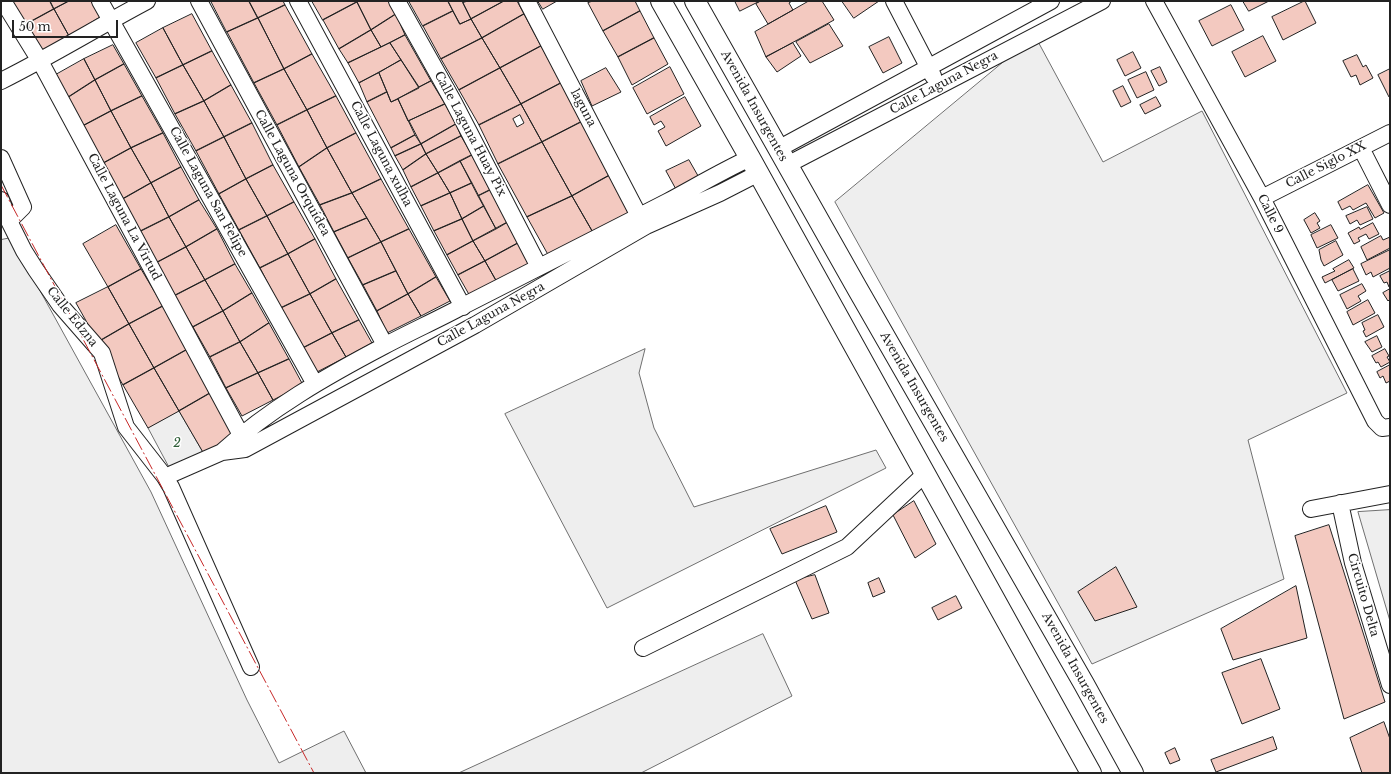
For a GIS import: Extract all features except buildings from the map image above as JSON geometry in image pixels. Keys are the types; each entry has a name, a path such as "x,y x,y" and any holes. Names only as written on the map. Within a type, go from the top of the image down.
{"main road":[{"path":"661,1 755,166 1090,773"},
{"name":"Avenida Insurgentes","path":"695,1 857,288 1084,684 1133,773"},
{"path":"830,302 857,288"},
{"path":"925,474 954,457"}],"street":[{"name":"Calle Laguna La Virtud","path":"4,1 40,61 241,435"},
{"name":"Calle Laguna San Felipe","path":"100,1 315,384"},
{"path":"1,81 40,61 147,1"},
{"name":"Calle Laguna Orquídea","path":"199,1 385,345"},
{"name":"Calle Laguna xulha","path":"298,1 463,307"},
{"name":"Calle Laguna Huay Pix","path":"397,1 453,101 539,268"},
{"name":"laguna","path":"527,1 639,216"},
{"path":"894,1 938,86"},
{"name":"Calle Laguna Negra","path":"783,157 1029,6 1051,1"},
{"name":"Calle Laguna Negra","path":"783,157 938,86 1102,1"},
{"name":"Calle 9","path":"1154,1 1262,198 1375,421 1386,427"},
{"path":"1029,6 1042,32"},
{"name":"Calle Siglo XX","path":"1262,198 1390,133"},
{"path":"1361,148 1390,205"},
{"path":"1,158 23,207 9,229"},
{"name":"Calle Laguna Negra","path":"222,452 241,435 315,384 385,345 463,307 502,285 539,268 639,216 755,166"},
{"name":"Calle Laguna Negra","path":"165,477 222,452 245,449 474,325 646,226 720,193 755,166"},
{"name":"Calle Edzna","path":"1,200 9,229 60,305 102,353 126,427 165,477 252,667"},
{"path":"643,648 847,547 925,474"},
{"path":"1311,509 1390,494"},
{"name":"Circuito Delta","path":"1340,503 1353,563 1390,686"}],"green space":[{"path":"1035,36 1103,162 1202,111 1347,393 1248,440 1284,579 1092,664 835,202"},
{"path":"11,238 151,492 247,700 279,763 344,731 366,773 1,773 1,240"},
{"path":"645,349 639,373 654,428 694,507 876,450 886,468 607,608 505,414"},
{"name":"2","path":"179,411 204,454 171,471 148,428"},
{"path":"1390,510 1390,621 1358,512"},
{"path":"763,634 792,696 641,773 459,773"}],"power":[{"path":"1,185 314,773"}]}
